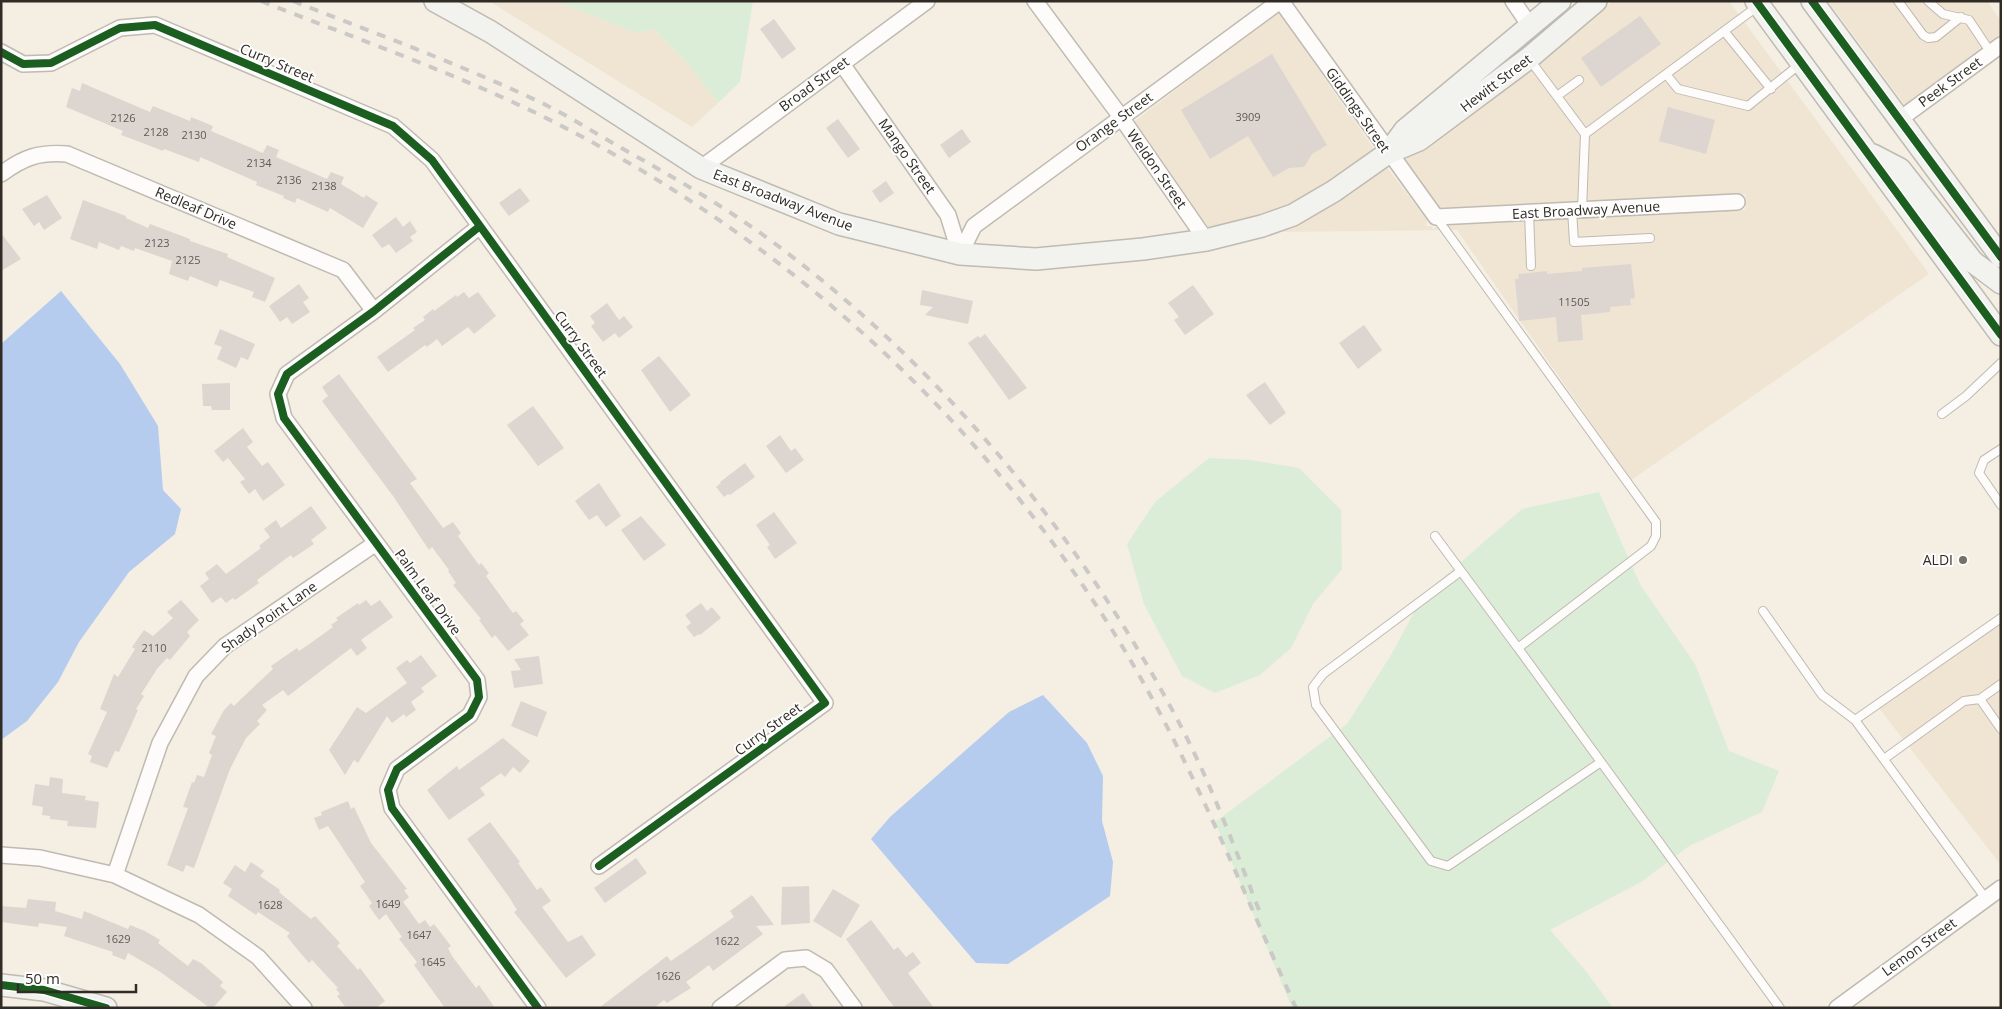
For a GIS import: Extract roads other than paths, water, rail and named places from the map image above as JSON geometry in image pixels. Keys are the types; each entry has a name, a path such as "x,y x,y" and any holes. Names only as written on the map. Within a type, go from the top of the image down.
{"main road":[{"name":"East Broadway Avenue","path":"435,1 491,32 701,168 840,224 960,254 1036,258 1143,250 1206,240"},
{"name":"Hewitt Street","path":"1388,153 1405,130 1560,1"},
{"path":"1812,1 2001,257"},
{"name":"Hewitt Street","path":"1206,240 1262,226 1293,215 1334,192 1388,153 1419,140 1529,58 1596,2"},
{"path":"1758,3 2001,335"},
{"path":"1868,152 1900,169 1973,262 2001,283"},
{"path":"1,986 44,990 106,1008"}],"street":[{"name":"Broad Street","path":"701,168 927,1"},
{"name":"Weldon Street","path":"1035,1 1121,117 1206,240"},
{"name":"Orange Street","path":"960,254 974,226 1280,1"},
{"name":"Giddings Street","path":"1280,1 1436,217"},
{"path":"1513,1 1530,26"},
{"name":"Curry Street","path":"1,52 23,64 51,63 120,28 155,26 393,126 432,160 825,703 598,866"},
{"name":"Peek Street","path":"1900,119 1996,49"},
{"name":"Mango Street","path":"842,64 948,215 960,254"},
{"name":"Redleaf Drive","path":"1,174 14,164 45,152 67,154 343,270 374,312"},
{"name":"East Broadway Avenue","path":"1436,217 1737,202"},
{"name":"Palm Leaf Drive","path":"480,226 374,312 288,374 278,394 284,418 478,680 479,697 470,715 398,769 388,790 392,808 538,1008"},
{"name":"Shady Point Lane","path":"115,875 160,743 196,676 225,646 376,543"},
{"path":"1,856 40,858 115,875 198,914 258,957 304,1008"},
{"name":"Lemon Street","path":"1837,1008 2001,888"},
{"path":"720,1008 785,960 806,958 826,970 854,1008"}],"lane":[{"path":"1898,1 1923,35 1928,38 1936,37 1961,17"},
{"path":"1928,1 1936,11 1969,20 1996,49"},
{"path":"1585,134 1758,3"},
{"path":"1724,30 1770,89"},
{"path":"1529,58 1585,134 1574,242 1650,238"},
{"path":"1666,74 1678,89 1748,106 1802,63"},
{"path":"1557,96 1579,80"},
{"path":"1529,212 1531,266"},
{"path":"1436,217 1656,522 1656,536 1651,546 1518,648"},
{"path":"1942,414 1966,396 2001,363"},
{"path":"2001,449 1984,460 1979,474 2001,505"},
{"path":"1436,536 1780,1008"},
{"path":"1461,571 1323,674 1313,687 1316,704 1430,861 1448,866 1601,762"},
{"path":"1762,611 1822,695 1855,720 1986,899"},
{"path":"1855,720 2001,618"},
{"path":"1884,758 1964,701 1980,699 2001,684"},
{"path":"1980,699 2001,729"}],"water":[{"path":"61,291 120,364 158,426 163,490 181,509 175,534 129,572 79,642 58,682 27,721 1,740 1,344"},
{"path":"1043,695 1087,743 1103,776 1102,821 1113,862 1110,896 1008,964 976,963 871,839 890,817 1009,712"}],"railway":[{"path":"261,1 472,84 540,115 626,161 708,212 785,269 859,330 928,395 992,466 1052,542 1107,622 1135,668 1161,715 1208,811 1296,1008"},
{"path":"293,1 419,50 544,104 660,170 766,237 845,300 902,351 955,406 1006,464 1054,524 1098,587 1139,651 1200,765 1222,815 1261,915"}],"place":[{"name":"ALDI","path":"1963,560"}]}
